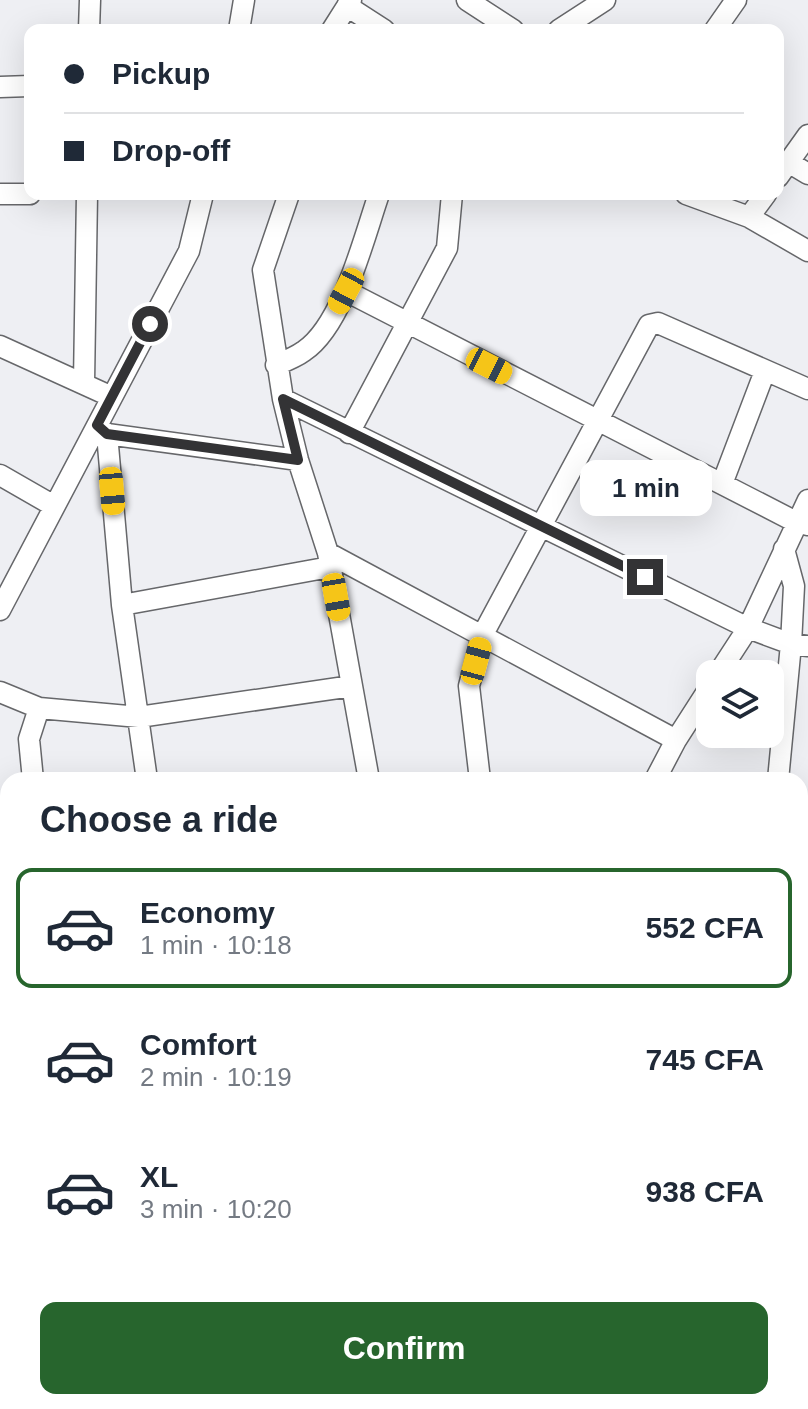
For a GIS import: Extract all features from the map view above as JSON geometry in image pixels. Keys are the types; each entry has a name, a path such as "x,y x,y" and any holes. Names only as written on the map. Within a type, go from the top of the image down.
{"street":[{"path":"89,24 90,0"},
{"path":"240,24 244,0"},
{"path":"467,0 504,24"},
{"path":"568,24 605,0"},
{"path":"719,24 736,0 745,0"},
{"path":"336,24 349,3 376,24"},
{"path":"0,87 24,86"},
{"path":"784,169 808,135"},
{"path":"784,170 808,174"},
{"path":"0,194 24,194"},
{"path":"84,383 87,200"},
{"path":"0,610 54,506 102,430 112,397 189,251 202,200"},
{"path":"287,200 263,270 276,365 298,460 329,560 368,772"},
{"path":"276,365 307,350 327,326 346,291 377,200"},
{"path":"349,433 447,248 451,200"},
{"path":"702,200 749,217 808,251"},
{"path":"749,217 762,200"},
{"path":"346,291 597,422 802,523"},
{"path":"479,772 469,686 482,636 649,325 658,323 808,389"},
{"path":"0,346 112,397"},
{"path":"722,484 765,371"},
{"path":"283,399 748,628 800,645"},
{"path":"102,430 298,460"},
{"path":"102,430 122,605 146,772"},
{"path":"0,475 54,506"},
{"path":"727,660 748,628 784,549 802,523 808,500"},
{"path":"779,772 800,645 794,586 784,549"},
{"path":"122,605 329,560 482,636 676,740"},
{"path":"0,692 39,708 139,717 352,686"},
{"path":"32,772 29,739 39,708"},
{"path":"659,772 696,709"}],"route":[{"path":"150,324 97,425 107,434 298,460 283,399 645,577"}]}
